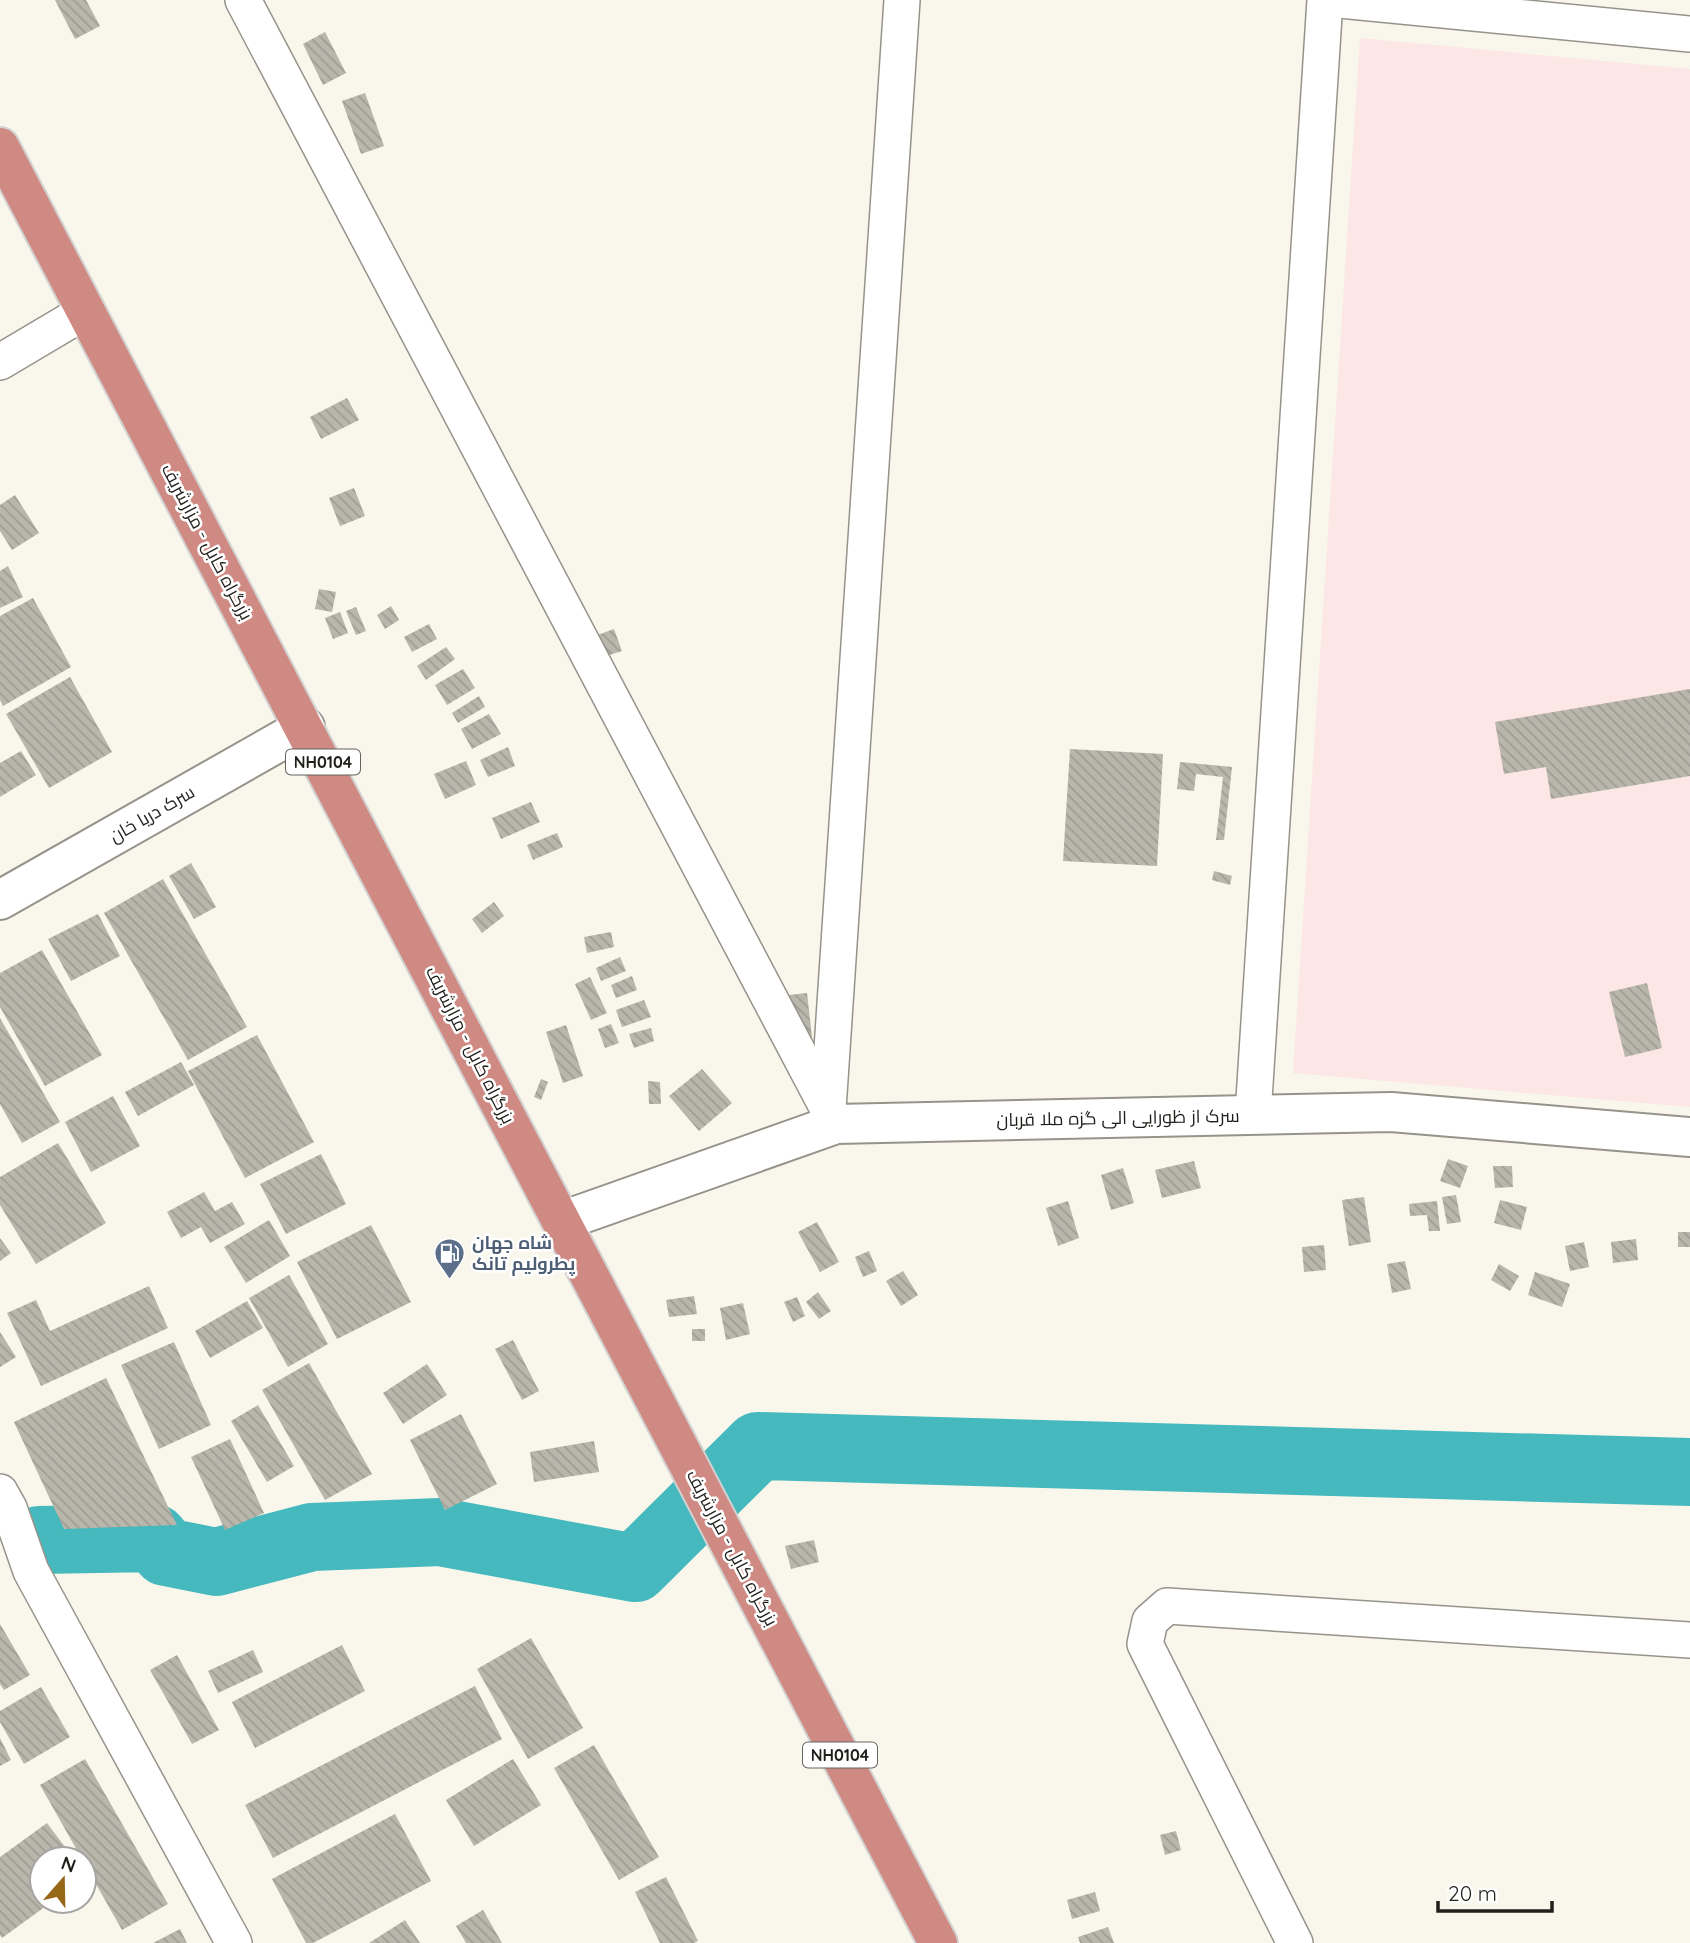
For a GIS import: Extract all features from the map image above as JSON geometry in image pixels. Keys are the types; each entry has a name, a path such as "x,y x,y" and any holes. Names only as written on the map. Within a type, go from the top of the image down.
{"highway":[{"name":"بزرگراه کابل - مزارشریف","path":"0,147 938,1943"}],"street":[{"path":"243,0 832,1117"},
{"path":"832,1117 902,0"},
{"path":"1253,1115 1325,0"},
{"path":"1340,0 1690,34"},
{"path":"0,362 86,311"},
{"name":"سرک دریا خان","path":"0,900 305,727"},
{"name":"سرک از ظورایی الی گزه ملا قربان","path":"562,1221 832,1117 1391,1112 1690,1137"},
{"path":"0,1492 9,1508 31,1571 234,1943"},
{"path":"1295,1943 1145,1644 1150,1621 1167,1606 1690,1640"}],"shaded area":[{"path":"1360,38 1690,69 1690,1107 1293,1073"}],"building":[{"path":"55,0 86,0 100,26 75,39"},
{"path":"325,32 346,73 323,85 303,44"},
{"path":"365,93 384,146 361,154 342,101"},
{"path":"347,398 359,420 321,439 310,417"},
{"path":"354,488 365,516 340,526 329,498"},
{"path":"15,495 39,533 12,550 0,531 0,505"},
{"path":"8,566 23,597 0,608 0,571"},
{"path":"319,589 336,592 332,612 315,609"},
{"path":"33,598 71,667 3,706 0,700 0,616"},
{"path":"391,606 399,620 385,629 377,615"},
{"path":"356,607 366,631 356,635 346,611"},
{"path":"340,612 348,633 333,639 325,618"},
{"path":"429,624 437,639 412,652 404,637"},
{"path":"614,629 622,651 600,658 592,637"},
{"path":"446,647 455,659 426,680 417,666"},
{"path":"463,669 475,688 447,705 435,685"},
{"path":"70,677 112,752 49,788 6,714"},
{"path":"1690,689 1690,776 1551,799 1546,767 1504,774 1495,722"},
{"path":"479,696 485,707 458,723 452,713"},
{"path":"489,714 501,734 472,749 461,729"},
{"path":"508,747 515,766 488,777 480,760"},
{"path":"1070,749 1163,754 1157,866 1063,861"},
{"path":"21,751 36,775 0,797 0,763"},
{"path":"466,761 476,785 445,799 434,774"},
{"path":"1180,762 1232,767 1224,840 1216,840 1223,777 1196,774 1194,791 1177,789"},
{"path":"531,802 540,822 501,839 492,818"},
{"path":"557,833 563,847 533,860 527,845"},
{"path":"191,863 216,907 194,919 169,876"},
{"path":"1214,871 1232,876 1230,885 1212,880"},
{"path":"163,879 247,1027 188,1060 104,913"},
{"path":"494,902 504,916 482,933 472,919"},
{"path":"98,914 120,956 71,981 48,939"},
{"path":"611,932 614,947 587,953 584,937"},
{"path":"42,950 102,1055 45,1086 0,1007 0,973"},
{"path":"620,957 626,971 601,981 596,968"},
{"path":"632,976 637,990 616,998 611,985"},
{"path":"590,977 607,1013 591,1020 575,984"},
{"path":"1647,983 1662,1048 1625,1057 1609,992"},
{"path":"807,993 812,1037 794,1039 789,995"},
{"path":"644,1000 651,1017 622,1027 616,1010"},
{"path":"0,1018 60,1122 22,1143 0,1104"},
{"path":"611,1024 619,1043 605,1048 598,1029"},
{"path":"566,1025 583,1076 563,1083 546,1032"},
{"path":"651,1028 654,1041 634,1048 629,1034"},
{"path":"257,1035 314,1142 245,1178 188,1071"},
{"path":"181,1062 194,1085 138,1116 125,1092"},
{"path":"702,1069 732,1103 699,1131 669,1096"},
{"path":"541,1079 548,1082 541,1100 534,1097"},
{"path":"648,1081 660,1082 661,1104 649,1104"},
{"path":"113,1096 140,1146 91,1172 65,1122"},
{"path":"58,1143 106,1223 36,1264 0,1205 0,1177"},
{"path":"321,1154 346,1204 286,1234 260,1184"},
{"path":"1448,1159 1468,1166 1460,1188 1440,1181"},
{"path":"1194,1161 1201,1188 1162,1198 1155,1170"},
{"path":"1493,1166 1512,1166 1513,1187 1495,1188"},
{"path":"1123,1168 1134,1203 1111,1210 1101,1175"},
{"path":"204,1192 215,1211 232,1202 245,1224 210,1243 201,1227 181,1238 167,1212"},
{"path":"1456,1195 1461,1222 1447,1224 1442,1197"},
{"path":"1364,1197 1371,1242 1349,1246 1342,1200"},
{"path":"1500,1200 1527,1207 1521,1230 1494,1223"},
{"path":"1068,1201 1079,1238 1058,1246 1046,1208"},
{"path":"1437,1201 1440,1231 1429,1231 1427,1215 1410,1216 1409,1204"},
{"path":"269,1220 290,1256 246,1283 224,1247"},
{"path":"817,1222 839,1262 820,1272 798,1232"},
{"path":"371,1225 411,1302 337,1339 297,1262"},
{"path":"1678,1232 1690,1232 1690,1247 1678,1247"},
{"path":"0,1238 11,1253 0,1261"},
{"path":"1636,1239 1638,1260 1613,1263 1611,1242"},
{"path":"1584,1242 1589,1267 1570,1271 1565,1246"},
{"path":"1324,1245 1326,1270 1304,1272 1302,1247"},
{"path":"869,1251 877,1271 863,1277 855,1257"},
{"path":"1405,1261 1411,1289 1392,1293 1387,1264"},
{"path":"1499,1264 1519,1276 1510,1291 1491,1280"},
{"path":"903,1271 918,1295 901,1306 886,1281"},
{"path":"1535,1272 1570,1284 1562,1307 1528,1295"},
{"path":"289,1275 328,1344 288,1367 249,1298"},
{"path":"149,1286 168,1328 41,1386 7,1313 36,1300 50,1331"},
{"path":"818,1292 831,1311 819,1319 806,1302"},
{"path":"694,1296 697,1314 669,1317 666,1300"},
{"path":"797,1297 805,1316 793,1322 784,1302"},
{"path":"247,1301 263,1328 210,1358 195,1331"},
{"path":"743,1303 750,1334 726,1340 720,1308"},
{"path":"692,1329 705,1329 705,1341 692,1341"},
{"path":"0,1332 16,1357 0,1367"},
{"path":"513,1340 539,1391 522,1400 495,1349"},
{"path":"174,1342 211,1425 159,1449 121,1365"},
{"path":"309,1363 372,1474 325,1500 262,1390"},
{"path":"427,1364 447,1395 403,1424 383,1393"},
{"path":"106,1378 177,1525 64,1529 14,1422"},
{"path":"258,1405 294,1466 267,1482 231,1421"},
{"path":"461,1414 497,1484 445,1510 410,1440"},
{"path":"230,1439 264,1513 225,1530 191,1457"},
{"path":"594,1441 599,1472 534,1482 530,1452"},
{"path":"814,1540 819,1562 791,1569 785,1546"},
{"path":"0,1624 30,1675 4,1690 0,1684"},
{"path":"531,1638 583,1728 528,1759 477,1669"},
{"path":"342,1645 365,1691 255,1748 232,1702"},
{"path":"253,1650 263,1672 218,1693 208,1671"},
{"path":"177,1655 219,1730 192,1744 150,1670"},
{"path":"475,1686 502,1739 273,1858 245,1805"},
{"path":"41,1687 70,1737 24,1764 0,1722 0,1711"},
{"path":"0,1738 11,1760 0,1766"},
{"path":"594,1745 659,1857 619,1880 554,1768"},
{"path":"85,1759 168,1904 122,1930 98,1888 98,1845 74,1845 40,1785"},
{"path":"513,1759 541,1805 474,1846 446,1800"},
{"path":"395,1814 431,1881 313,1943 306,1943 272,1879"},
{"path":"47,1823 64,1845 28,1845 28,1915 34,1915 2,1938 0,1935 0,1857"},
{"path":"1176,1831 1181,1850 1165,1855 1160,1835"},
{"path":"666,1877 698,1941 694,1943 660,1943 635,1892"},
{"path":"1095,1892 1100,1911 1072,1919 1067,1900"},
{"path":"483,1910 502,1943 466,1943 456,1926"},
{"path":"405,1920 420,1943 369,1943"},
{"path":"1108,1927 1114,1943 1080,1943 1078,1937"},
{"path":"180,1929 187,1943 153,1943"}],"waterway":[{"path":"39,1540 154,1538 166,1552 216,1562 312,1537 440,1532 635,1568 758,1446 1690,1472"}],"place":[{"name":"شاه جهان پطرولیم تانک","path":"449,1280"}]}
